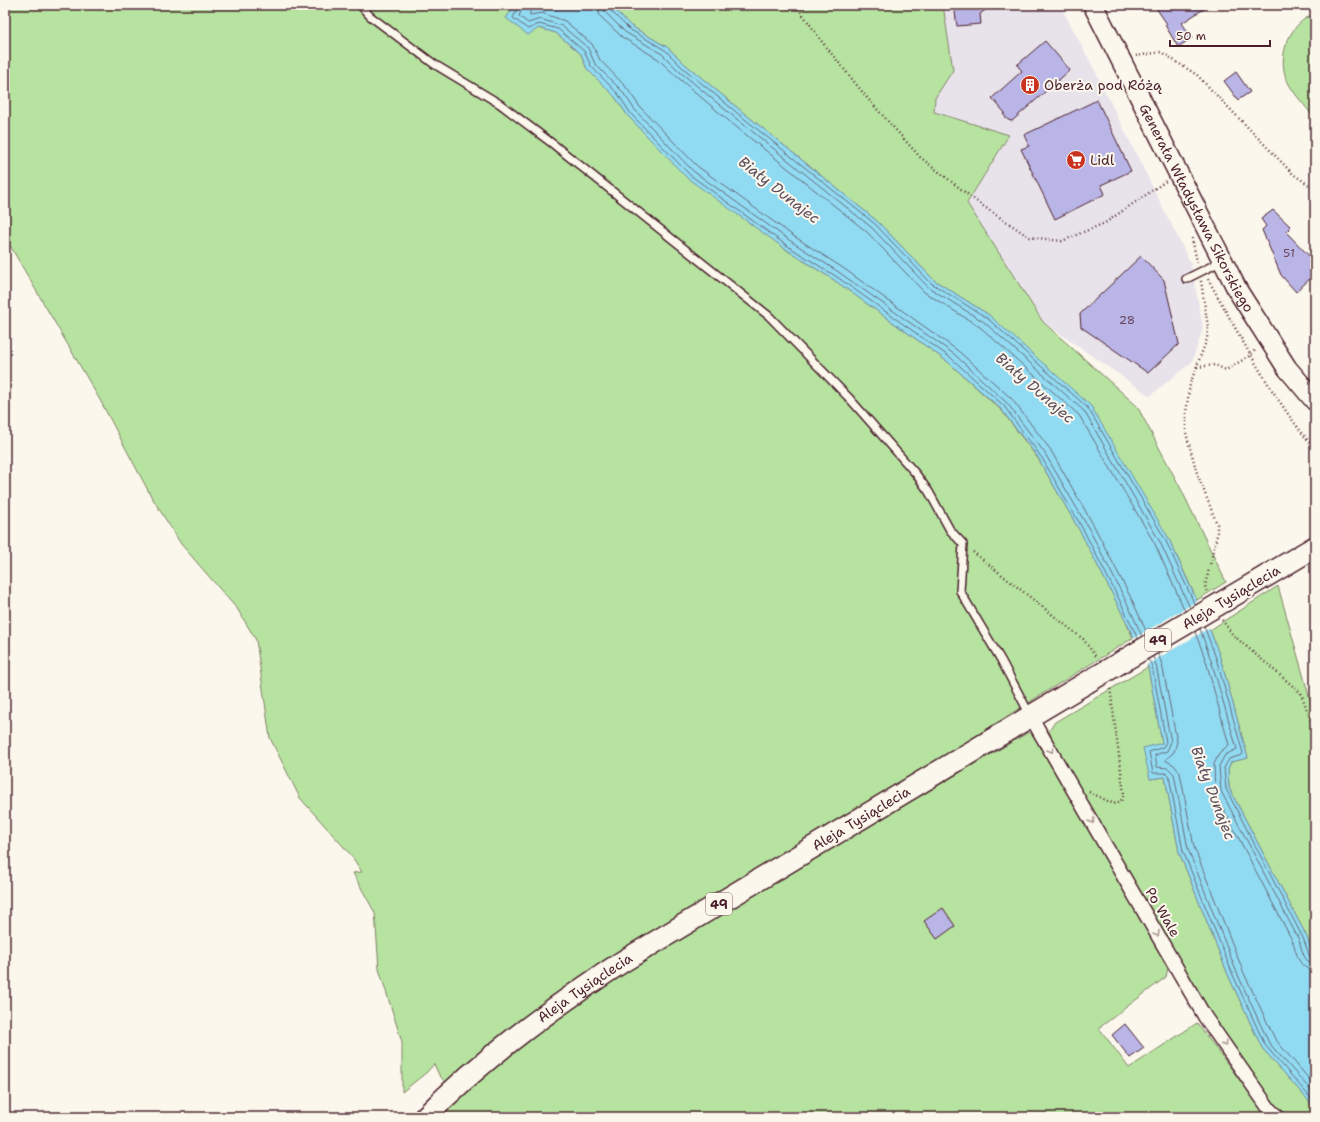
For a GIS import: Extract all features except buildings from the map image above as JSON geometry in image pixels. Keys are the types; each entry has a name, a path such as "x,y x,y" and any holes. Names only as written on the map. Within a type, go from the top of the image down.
{"main road":[{"name":"Aleja Tysiąclecia","path":"425,1117 468,1077 525,1029 580,989 622,962 1086,683 1221,599 1315,547"}],"street":[{"name":"Generała Władysława Sikorskiego","path":"1093,5 1222,260 1253,316 1287,368 1315,401"},
{"name":"Po Wale","path":"1031,716 1205,1017 1270,1110 1278,1117"}],"lane":[{"path":"360,5 370,16 434,64 500,104 644,215 769,316 850,400 916,474 929,492 950,530 963,544 960,591 1001,660 1031,716"},
{"path":"1186,279 1222,260"}],"path":[{"path":"796,5 823,43 868,99 920,157 980,204 1029,237 1062,241 1105,223 1156,187 1180,175"},
{"path":"1130,57 1161,52 1197,74 1293,174 1315,189"},
{"path":"1192,236 1208,327 1207,339 1188,396 1186,433 1197,473 1217,524 1217,535 1205,586 1221,599"},
{"path":"1206,276 1251,356 1296,427 1315,450"},
{"path":"1197,367 1215,365 1226,370 1251,356 1266,336"},
{"path":"1221,618 1233,635 1301,693 1315,732"}],"shaded area":[{"path":"943,5 1060,5 1093,67 1191,264 1203,328 1192,362 1150,396 1043,322 967,203 1009,136 934,112 935,98 953,70"}],"green space":[{"path":"5,5 516,5 506,18 556,33 581,54 587,69 615,97 628,116 788,251 834,280 948,362 1002,411 1039,460 1081,533 1120,609 1133,638 873,801 447,1084 439,1075 434,1064 427,1072 402,1092 402,1042 379,969 375,913 353,873 362,872 351,855 300,798 270,738 256,640 238,610 181,544 151,496 100,400 5,237"},
{"path":"610,5 943,5 953,70 935,98 934,112 1009,135 967,203 1043,322 1137,406 1181,489 1226,582 1197,600 1168,537 989,315 934,280 877,221 739,109 667,47 631,26"},
{"path":"1315,14 1315,119 1289,84 1286,78 1283,59 1288,40 1293,31 1306,18"},
{"path":"1278,586 1315,717 1315,961 1307,937 1229,788 1228,769 1231,762 1248,758 1220,657 1210,630"},
{"path":"1148,667 1162,743 1150,779 1165,777 1179,852 1229,977 1262,1048 1315,1108 1315,1117 1285,1117 1273,1105 1222,1034 1054,744 1049,731 1055,722"},
{"path":"1029,732 1039,741 1103,851 1168,968 1166,977 1099,1028 1129,1068 1197,1023 1265,1114 1262,1117 440,1117 473,1085 509,1054 545,1026 584,999 662,950"}],"water":[{"name":"Biały Dunajec","path":"516,5 610,5 631,26 667,47 739,109 877,221 934,280 989,315 1091,406 1168,537 1210,630 1220,657 1248,758 1231,762 1228,769 1229,788 1307,937 1315,961 1315,1108 1262,1048 1229,977 1179,852 1165,777 1150,779 1143,748 1162,743 1148,667 1081,533 1037,456 1001,409 948,362 834,280 784,248 687,178 628,116 615,97 587,69 581,54 556,33 539,28 528,35 506,18"}],"pier":[{"path":"1199,600 1211,627 1145,666 1131,640"}],"place":[{"name":"Oberża pod Różą","path":"1030,85"},
{"name":"Lidl","path":"1076,160"}]}
